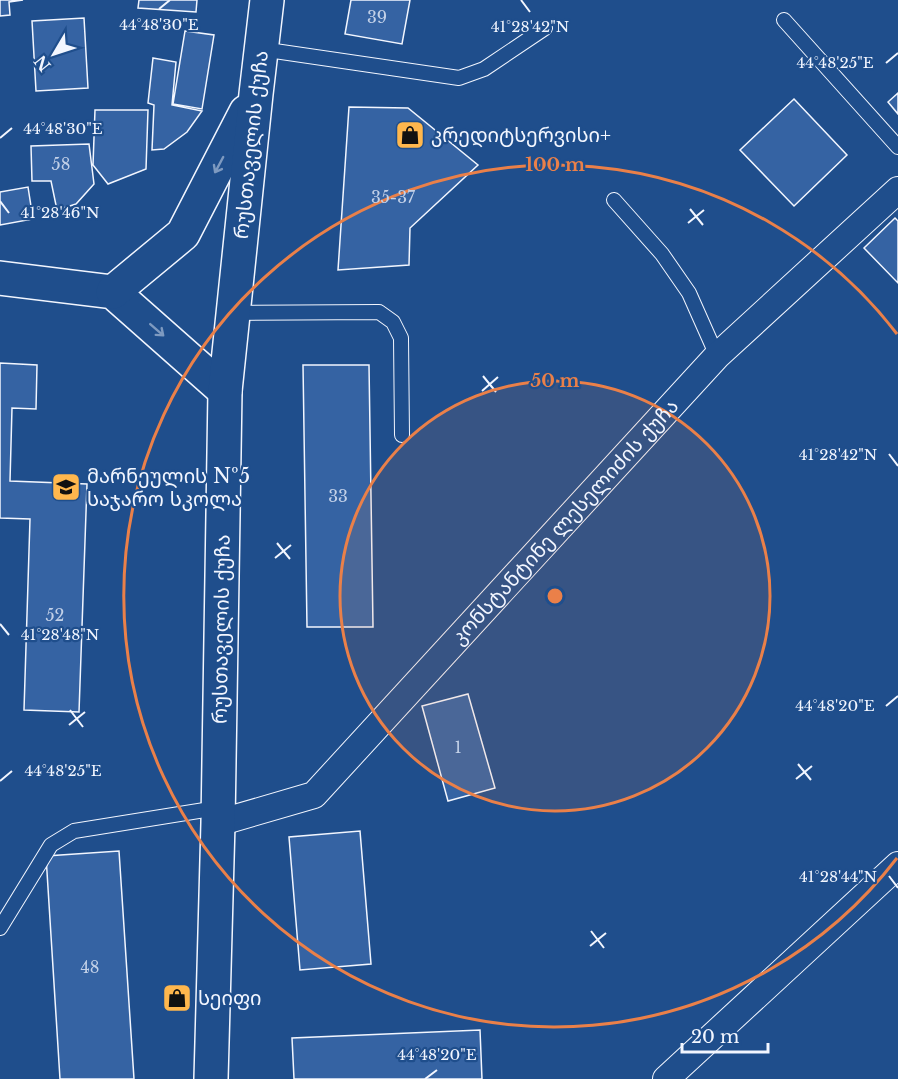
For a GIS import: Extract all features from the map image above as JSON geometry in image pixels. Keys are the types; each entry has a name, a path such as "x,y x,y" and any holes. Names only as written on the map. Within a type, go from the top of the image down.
{"main road":[{"name":"რუსთაველის ქუჩა","path":"211,1079 225,391 267,0"},
{"path":"113,292 183,234 256,94"},
{"path":"0,278 113,292 225,391"}],"street":[{"name":"კონსტანტინე ლესელიძის ქუჩა","path":"218,815 314,795 717,356 898,190"},
{"path":"666,1079 898,866"}],"lane":[{"path":"784,20 898,147"},
{"path":"261,49 459,78 484,69 545,28"},
{"path":"614,200 662,254 689,293 717,356"},
{"path":"232,313 379,312 393,322 401,338 402,435"},
{"path":"0,928 51,845 74,831 218,815"}],"building":[{"path":"0,0 23,0 9,2 10,15 0,16"},
{"path":"139,0 197,0 196,12 138,8"},
{"path":"351,0 410,0 402,44 345,34"},
{"path":"84,18 88,88 36,91 32,21"},
{"path":"185,31 214,35 202,109 173,104"},
{"path":"153,58 176,62 172,105 202,111 187,132 164,149 152,150 154,105 148,103"},
{"path":"898,93 898,114 888,102"},
{"path":"794,99 847,155 794,206 740,150"},
{"path":"349,107 408,108 478,165 410,228 409,265 338,270"},
{"path":"95,110 148,110 146,169 108,184 93,165"},
{"path":"89,144 94,184 76,204 57,210 51,181 32,181 31,146"},
{"path":"28,187 33,219 0,225 0,192"},
{"path":"895,218 898,221 898,283 864,248"},
{"path":"0,363 37,365 36,409 12,408 10,481 87,484 79,712 24,710 30,519 0,518"},
{"path":"303,365 369,365 373,627 307,627"},
{"path":"468,694 495,788 448,801 422,706"},
{"path":"360,831 371,964 300,970 289,837"},
{"path":"119,851 134,1079 60,1079 46,856"},
{"path":"480,1030 482,1079 294,1079 292,1038"}],"place":[{"name":"კრედიტსერვისი+","path":"410,135"},
{"name":"მარნეულის №5 საჯარო სკოლა","path":"66,487"},
{"name":"სეიფი","path":"177,998"}]}
